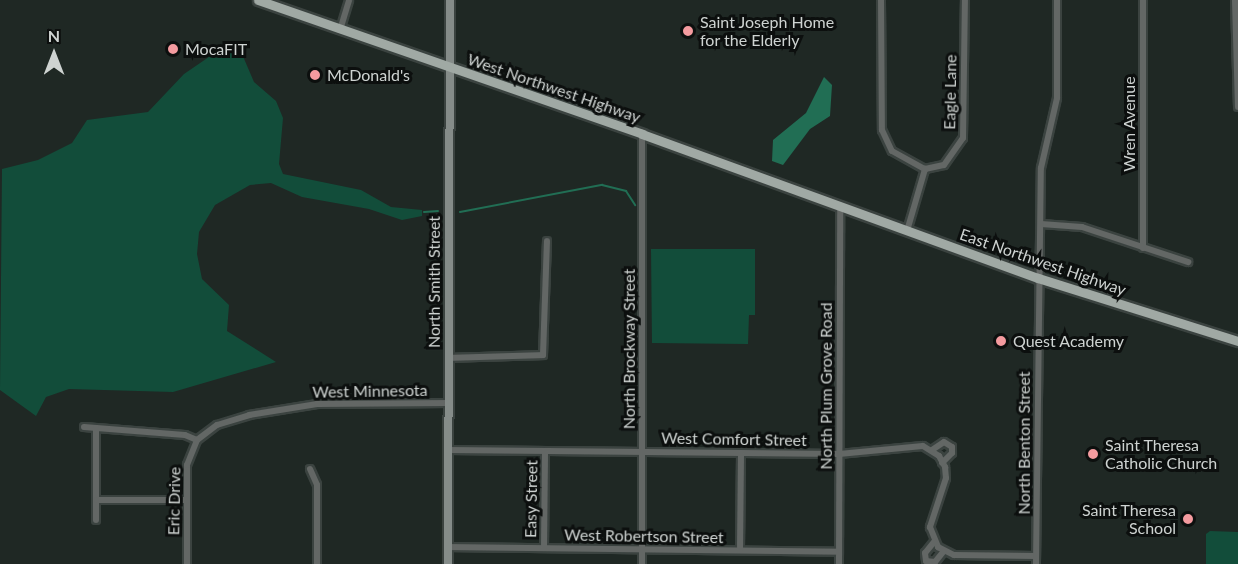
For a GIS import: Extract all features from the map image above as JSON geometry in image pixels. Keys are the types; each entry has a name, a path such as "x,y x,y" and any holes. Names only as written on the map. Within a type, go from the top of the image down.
{"main road":[{"name":"West Northwest Highway","path":"258,0 450,69 642,134 840,207"},
{"name":"East Northwest Highway","path":"840,207 1038,278 1238,341"}],"street":[{"path":"340,30 349,0"},
{"name":"North Smith Street","path":"448,564 450,0"},
{"path":"881,0 882,130 892,151 925,169 907,231"},
{"name":"Eagle Lane","path":"925,169 945,165 963,138 965,0"},
{"name":"North Benton Street","path":"1036,564 1041,155 1057,98 1057,0"},
{"name":"Wren Avenue","path":"1143,0 1143,248"},
{"path":"1236,0 1238,107"},
{"name":"North Brockway Street","path":"642,134 642,564"},
{"name":"North Plum Grove Road","path":"839,564 840,207"},
{"path":"1041,224 1082,227 1188,262"},
{"path":"449,358 543,355 546,241"},
{"name":"West Minnesota","path":"196,440 217,425 249,415 316,404 449,403"},
{"path":"84,427 185,435 196,440"},
{"path":"96,428 96,520"},
{"name":"Eric Drive","path":"187,564 187,465 196,440"},
{"name":"West Comfort Street","path":"448,450 839,454 911,447 932,450 944,442 952,447 952,453 942,463"},
{"path":"932,450 942,463 946,478 933,510 930,527 934,542 943,552 1036,556"},
{"name":"Easy Street","path":"544,548 545,451"},
{"path":"740,550 741,453"},
{"path":"310,469 317,485 316,564"},
{"path":"97,500 187,501"},
{"path":"934,542 925,554 926,561 935,561 943,552"},
{"name":"West Robertson Street","path":"448,547 839,552"}],"shaded area":[{"path":"225,46 239,47 254,82 276,101 283,118 279,164 283,174 361,190 391,207 422,210 422,216 402,220 369,209 302,197 271,183 250,185 215,205 199,232 197,254 202,279 229,305 227,331 276,362 173,392 69,389 46,397 36,416 0,390 2,169 38,160 72,143 87,120 148,112 184,74"},
{"path":"824,77 832,85 830,116 810,129 783,165 772,161 773,140 806,113"},
{"path":"651,249 755,249 755,315 749,315 748,344 652,343"},
{"path":"1210,531 1238,532 1238,564 1206,564 1206,534"}],"waterway":[{"path":"460,212 602,185 626,191 635,205"},
{"path":"424,212 438,211"}],"place":[{"name":"Saint Joseph Home for the Elderly","path":"688,31"},
{"name":"MocaFIT","path":"173,49"},
{"name":"McDonald's","path":"315,75"},
{"name":"Quest Academy","path":"1001,341"},
{"name":"Saint Theresa Catholic Church","path":"1093,454"},
{"name":"Saint Theresa School","path":"1188,519"}]}
